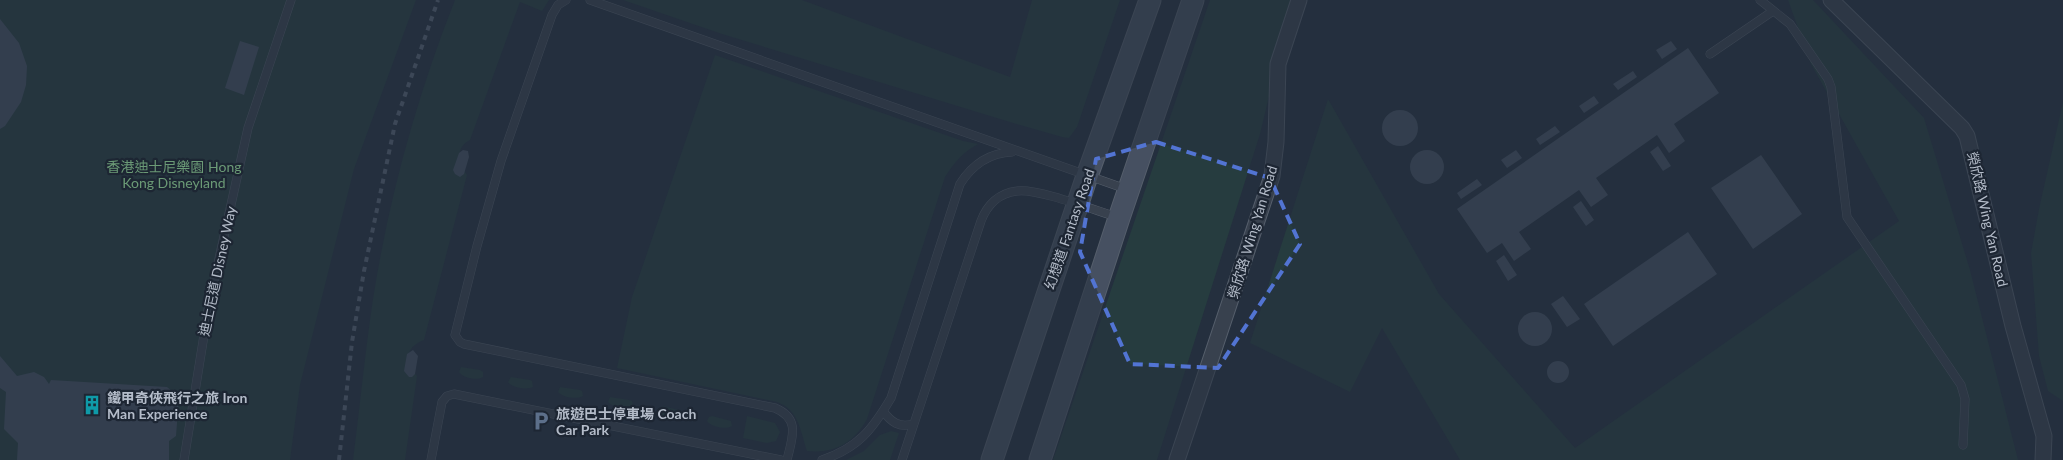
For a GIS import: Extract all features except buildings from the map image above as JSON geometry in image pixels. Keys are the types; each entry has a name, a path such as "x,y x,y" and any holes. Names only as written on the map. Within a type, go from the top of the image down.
{"main road":[{"name":"幻想道 Fantasy Road","path":"992,460 1077,205 1150,0"},
{"path":"1040,460 1118,218 1193,0"}],"street":[{"name":"榮欣路 Wing Yan Road","path":"1177,460 1272,176 1276,142 1278,64 1299,0"},
{"name":"榮欣路 Wing Yan Road","path":"1831,0 1962,128 1967,136 2013,326 2044,436 2043,460"}],"lane":[{"name":"迪士尼道 Disney Way","path":"184,460 209,304 248,128 291,0"},
{"path":"566,0 558,5 552,15 517,112 477,246 455,335 464,344 775,408 788,416 792,423 793,431 787,460"},
{"path":"590,0 1128,190"},
{"path":"1760,0 1790,24 1828,79 1831,87 1847,216 1965,392 1963,445"},
{"path":"1710,54 1773,11"},
{"path":"822,460 850,448 864,438 891,398 960,184 967,172 984,159 1003,152 1017,152"},
{"path":"902,460 981,222 988,208 999,197 1016,191 1025,191 1118,218"},
{"path":"431,460 442,402 447,396 454,394 781,460"},
{"path":"883,411 896,424 908,426 914,424"}],"highlighted area":[{"path":"1156,142 1270,178 1300,244 1218,368 1130,364 1080,252 1096,159"}],"green space":[{"name":"香港迪士尼樂園 Hong Kong Disneyland","path":"0,0 416,0 354,169 300,385 290,460 0,460"},
{"path":"455,0 549,0 542,11 520,2 470,140 465,143 460,152 460,161 467,175 424,340 413,347 408,355 410,365 417,376 405,460 353,460 367,339 387,223 406,147 428,73"},
{"path":"623,0 802,0 1010,77 1032,0 1120,0 1077,127 1069,138 1020,125 722,34"},
{"path":"1210,0 1292,0 1260,134 1157,460 1053,460"},
{"path":"1788,0 1813,0 1924,118 1970,270 2018,460 1460,460 1382,328 1350,392 1250,343 1328,99 1439,294 1575,448 1899,221 1811,64"},
{"path":"715,55 963,141 978,144 959,158 945,177 867,419 856,435 834,449 807,451 794,415 790,410 777,402 617,368 632,297"},
{"path":"2063,102 2063,401 2048,391 2039,356 2031,253"},
{"path":"461,367 480,370 483,372 483,377 474,379 464,376 459,372"},
{"path":"511,377 530,380 533,387 513,386 508,382"},
{"path":"560,387 580,390 583,396 573,398 563,395 558,392"},
{"path":"610,397 632,401 633,406 623,408 613,405 608,402"},
{"path":"663,406 682,411 682,416 673,418 662,415 657,411"},
{"path":"712,416 731,421 732,426 723,428 712,425 707,421"},
{"path":"747,416 775,423 780,432 776,441 767,443 743,438"},
{"path":"891,431 899,433 890,460 846,460 864,451 880,435"}],"railway":[{"path":"339,460 352,342 364,271 395,124 438,0"}],"place":[{"name":"鐵甲奇俠飛行之旅 Iron Man Experience","path":"92,405"},
{"name":"旅遊巴士停車場 Coach Car Park","path":"541,421"}]}
